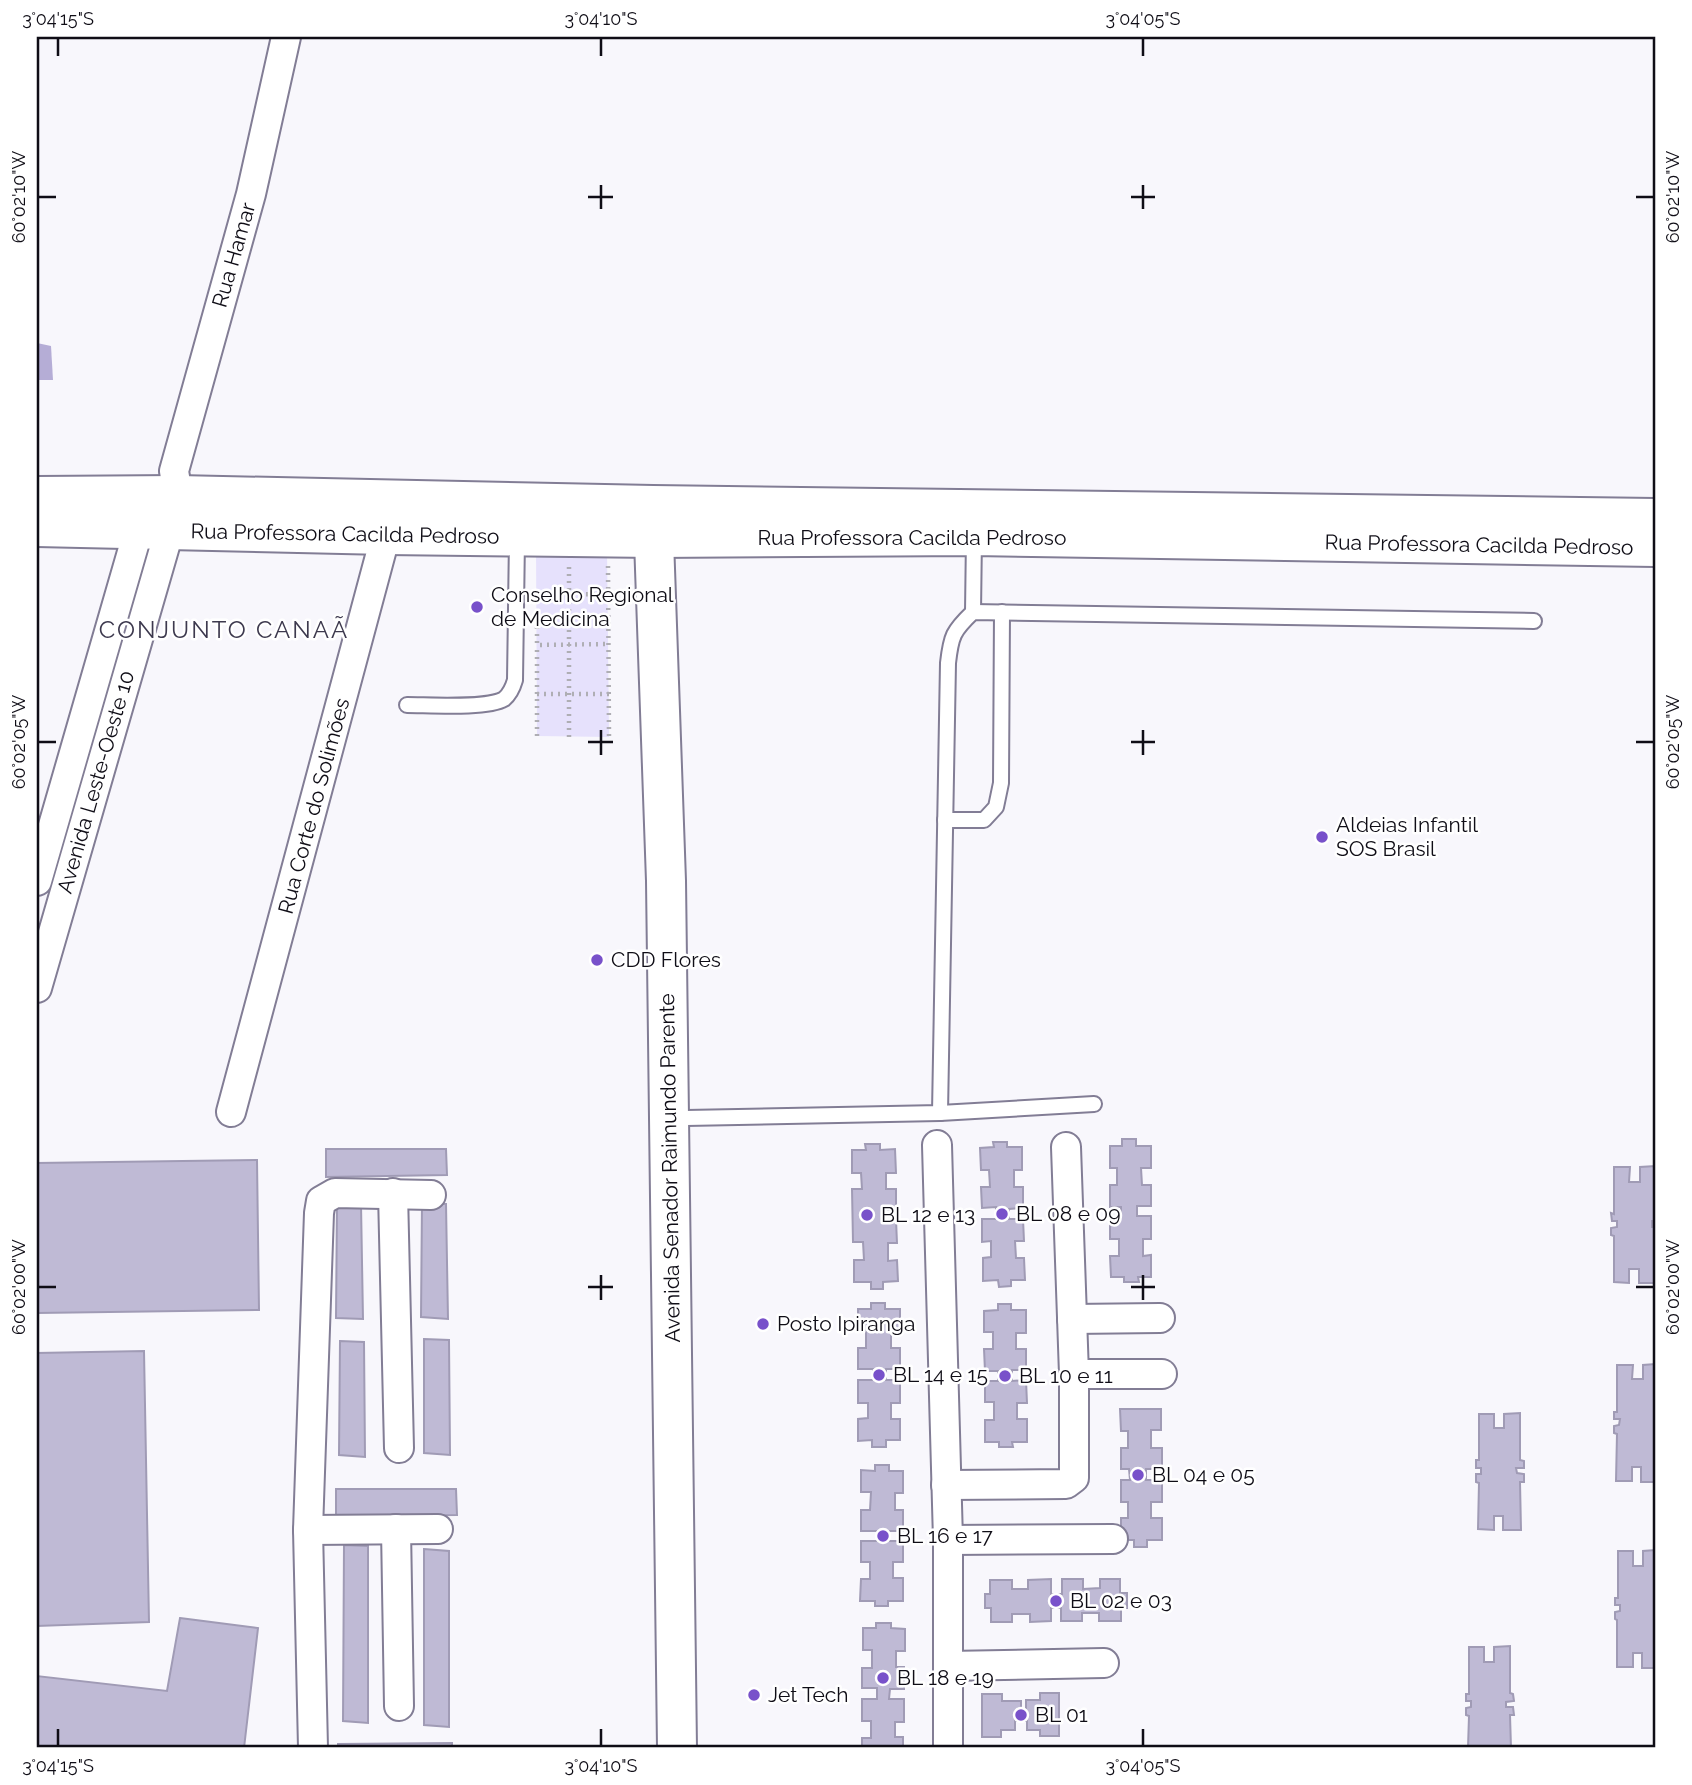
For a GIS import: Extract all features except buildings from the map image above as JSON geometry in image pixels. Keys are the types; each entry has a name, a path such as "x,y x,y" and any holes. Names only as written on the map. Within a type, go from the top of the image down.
{"street":[{"name":"Rua Hamar","path":"162,505 251,194 286,37"},
{"path":"37,496 162,505"},
{"path":"37,527 162,505"},
{"name":"Rua Professora Cacilda Pedroso","path":"162,505 391,517 654,521 1655,518"},
{"name":"Avenida Leste-Oeste 10","path":"37,881 162,505"},
{"name":"Avenida Leste-Oeste 10","path":"37,988 162,505"},
{"name":"Rua Professora Cacilda Pedroso","path":"391,517 517,537 654,521 974,536 1655,547"},
{"name":"Rua Corte do Solimões","path":"232,1112 391,517"},
{"name":"Avenida Senador Raimundo Parente","path":"654,521 666,881 677,1748"},
{"path":"937,1146 948,1540 948,1748"},
{"path":"946,1485 1066,1484 1075,1476 1066,1147"},
{"path":"313,1748 308,1530 318,1213 321,1201 335,1193 431,1195"},
{"path":"393,1193 399,1448"},
{"path":"1072,1319 1160,1318"},
{"path":"1074,1374 1162,1374"},
{"path":"396,1529 399,1706"},
{"path":"308,1530 438,1529"},
{"path":"948,1540 1113,1539"},
{"path":"948,1666 1104,1663"}],"lane":[{"path":"973,612 974,536"},
{"path":"407,705 481,704 505,698 512,690 515,680 517,537"},
{"path":"940,1112 948,663 956,628 973,612 1534,621"},
{"path":"945,820 984,820 996,807 1001,783 1002,612"},
{"path":"669,1120 940,1112 1094,1104"}],"path":[{"path":"569,559 569,737"},
{"path":"607,559 610,737"},
{"path":"537,583 537,736"},
{"path":"537,595 608,594"},
{"path":"537,645 610,644"},
{"path":"537,694 610,694"}],"shaded area":[{"path":"37,343 51,346 53,380 37,380"},
{"path":"536,546 607,547 609,737 537,736"}],"place":[{"name":"Conselho Regional de Medicina","path":"477,607"},
{"name":"Aldeias Infantil SOS Brasil","path":"1322,837"},
{"name":"CDD Flores","path":"597,960"},
{"name":"BL 08 e 09","path":"1002,1214"},
{"name":"BL 12 e 13","path":"867,1215"},
{"name":"Posto Ipiranga","path":"763,1324"},
{"name":"BL 14 e 15","path":"879,1375"},
{"name":"BL 10 e 11","path":"1005,1376"},
{"name":"BL 04 e 05","path":"1138,1475"},
{"name":"BL 16 e 17","path":"883,1536"},
{"name":"BL 02 e 03","path":"1056,1601"},
{"name":"BL 18 e 19","path":"883,1678"},
{"name":"Jet Tech","path":"754,1695"},
{"name":"BL 01","path":"1021,1715"}],"district":[{"name":"CONJUNTO CANAÃ","path":"224,630"}]}
